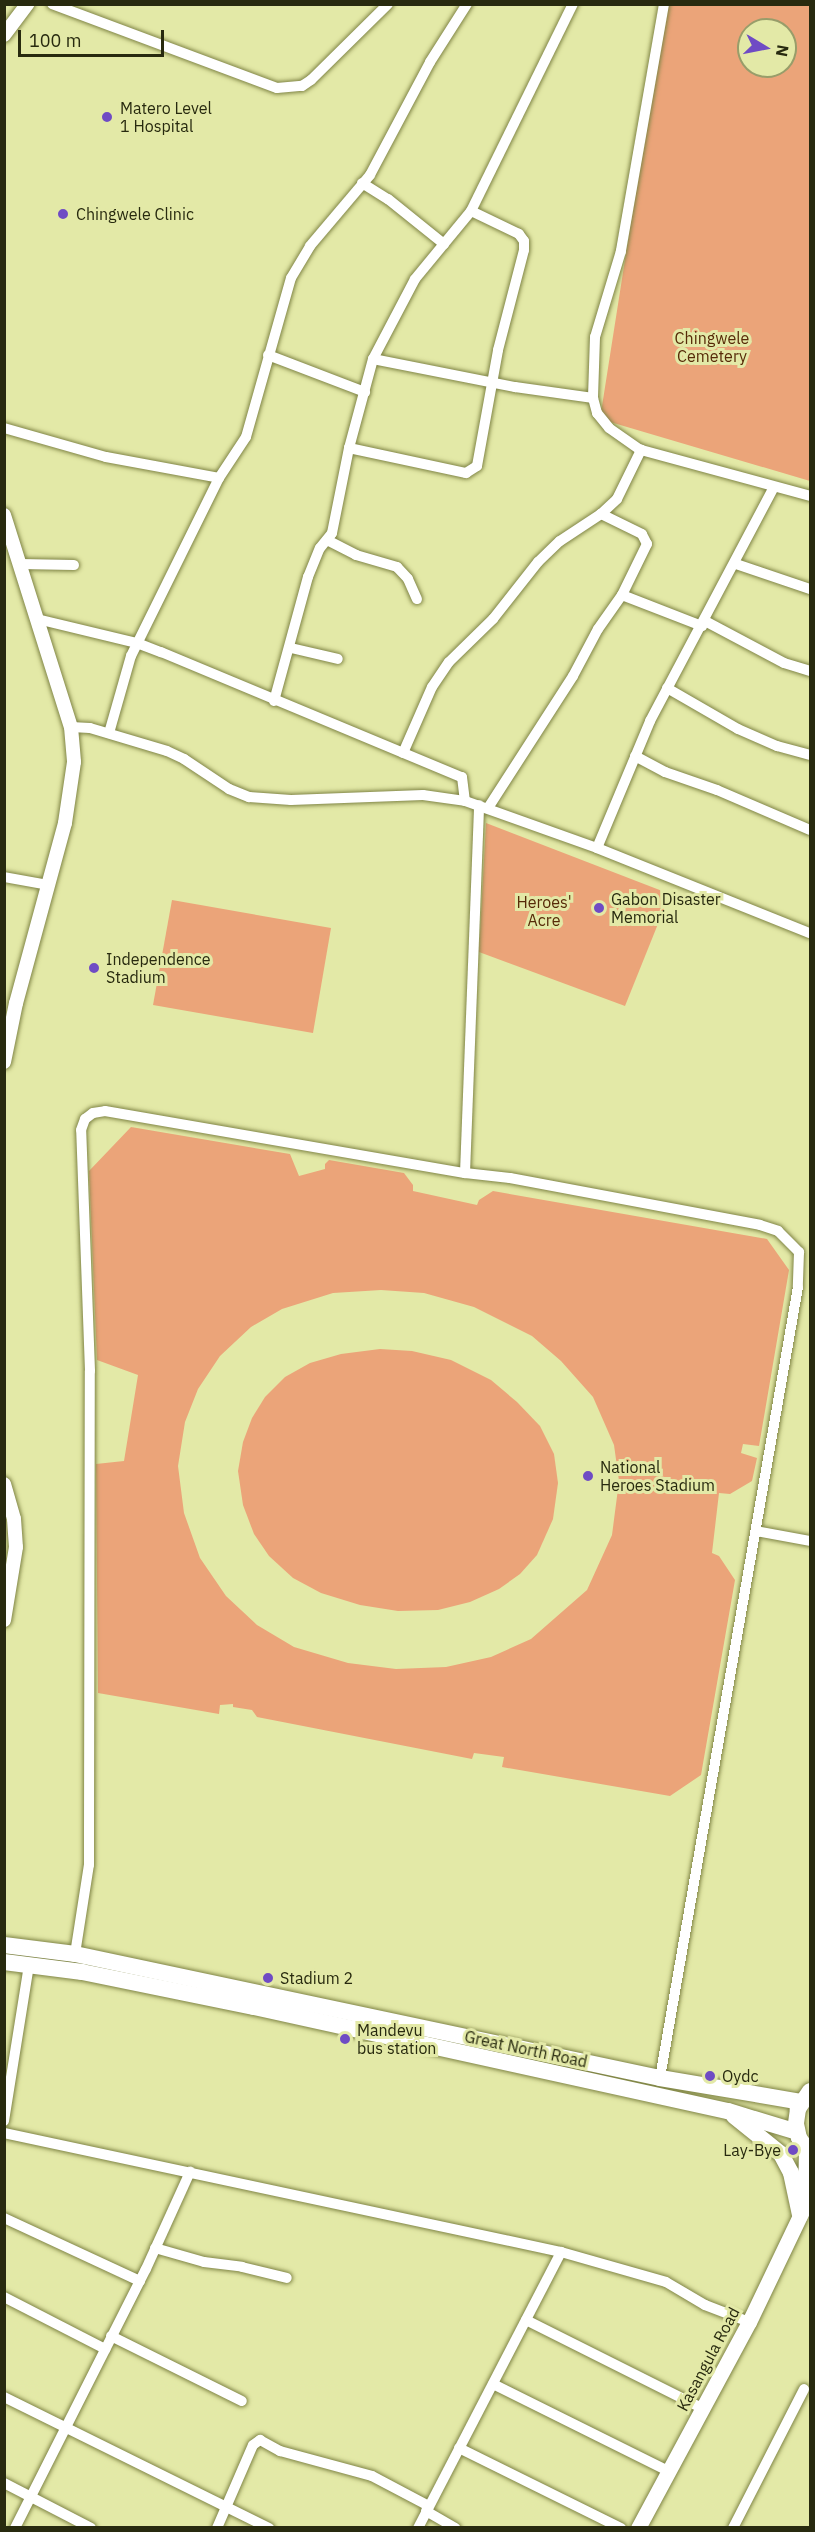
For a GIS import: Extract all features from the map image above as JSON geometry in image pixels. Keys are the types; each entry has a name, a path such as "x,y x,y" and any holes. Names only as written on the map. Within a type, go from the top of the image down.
{"main road":[{"name":"Great North Road","path":"4,1945 75,1954 660,2078 806,2097"},
{"name":"Great North Road","path":"4,1962 82,1972 254,2007 728,2111 797,2132"},
{"path":"806,2097 796,2116 797,2132 808,2151"},
{"path":"728,2111 781,2154 805,2207"},
{"name":"Kasangula Road","path":"638,2528 748,2322 805,2207 808,2151"}],"street":[{"path":"4,35 27,4"},
{"path":"52,4 276,88 302,86 310,80 388,4"},
{"path":"109,733 131,656 137,643 219,478 246,437 291,278 310,246 370,176 430,62 467,4"},
{"path":"274,701 291,648 308,577 320,548 332,533 348,448 374,358 415,279 471,210 573,4"},
{"path":"664,4 621,251 595,337 593,398 597,413 609,428 641,450 810,496"},
{"path":"362,183 388,199 444,244"},
{"path":"348,448 466,472 477,466 481,456 498,350 524,250 524,241 519,234 471,210"},
{"path":"268,355 365,392"},
{"path":"374,358 515,387 593,398"},
{"path":"4,428 106,457 219,478"},
{"path":"403,753 432,687 449,662 493,619 538,562 560,541 601,514 617,499 641,450"},
{"path":"597,848 635,756 667,688 736,564 774,488"},
{"path":"465,1173 484,806 573,676 598,629 622,595 647,544 646,538 601,514"},
{"path":"4,515 71,727 74,762 69,800 16,1003 4,1062"},
{"path":"327,540 356,555 397,567 408,579 417,599"},
{"path":"20,564 74,565"},
{"path":"736,564 810,589"},
{"path":"622,595 703,624 784,663 810,671"},
{"path":"37,619 137,643 462,777 465,801"},
{"path":"291,648 338,659"},
{"path":"667,688 738,729 777,746 810,754"},
{"path":"71,727 90,728 167,751 184,759 229,789 249,797 291,800 423,795 484,806 597,848 810,933"},
{"path":"635,756 665,772 717,790 810,830"},
{"path":"4,877 48,885"},
{"path":"75,1954 89,1865 90,1829 90,1371 81,1131 85,1119 93,1113 105,1111 465,1173 510,1178 760,1225 778,1231 795,1246 800,1252 801,1263 660,2078"},
{"path":"4,1485 14,1519 16,1547 4,1620"},
{"path":"756,1531 810,1541"},
{"path":"4,2121 29,1965"},
{"path":"4,2133 561,2252 666,2282 705,2305 748,2322"},
{"path":"15,2528 140,2281 190,2172"},
{"path":"4,2218 140,2281"},
{"path":"156,2248 204,2262 242,2267 287,2278"},
{"path":"418,2528 561,2252"},
{"path":"4,2297 105,2349"},
{"path":"526,2320 702,2408"},
{"path":"111,2336 242,2401"},
{"path":"493,2384 668,2471"},
{"path":"733,2528 804,2389"},
{"path":"4,2397 269,2528"},
{"path":"217,2528 253,2445 260,2440 280,2451 372,2476 456,2528"},
{"path":"459,2448 621,2528"},
{"path":"4,2483 92,2528"}],"green space":[{"name":"Chingwele Cemetery","path":"665,5 810,5 810,481 600,419"},
{"name":"Heroes' Acre","path":"486,823 670,894 625,1006 479,952"},
{"path":"172,900 331,928 313,1033 153,1005"},
{"path":"131,1127 290,1154 299,1176 325,1169 325,1164 329,1160 404,1173 413,1185 413,1191 477,1205 479,1200 493,1191 767,1239 789,1270 759,1446 743,1444 741,1453 757,1458 752,1481 730,1494 719,1493 712,1553 719,1556 735,1580 701,1775 670,1796 502,1767 504,1757 474,1753 472,1759 257,1717 252,1710 233,1707 233,1704 220,1705 219,1714 98,1693 96,1464 124,1461 138,1375 97,1360 89,1171","holes":["381,1290 424,1293 474,1307 532,1336 561,1361 593,1397 614,1445 619,1481 612,1535 587,1590 531,1639 491,1657 446,1667 396,1669 348,1663 294,1647 257,1625 226,1596 200,1558 184,1513 178,1466 185,1422 198,1389 220,1356 251,1327 282,1309 333,1293"]},
{"path":"380,1349 412,1351 451,1360 491,1380 540,1426 554,1454 558,1483 553,1519 537,1555 520,1574 499,1589 470,1602 438,1610 398,1611 360,1605 321,1593 293,1578 269,1556 254,1534 243,1505 238,1471 243,1442 252,1418 265,1397 285,1377 310,1363 341,1354"}],"place":[{"name":"Matero Level 1 Hospital","path":"107,117"},
{"name":"Chingwele Clinic","path":"63,214"},
{"name":"Gabon Disaster Memorial","path":"599,908"},
{"name":"Independence Stadium","path":"94,968"},
{"name":"National Heroes Stadium","path":"588,1476"},
{"name":"Stadium 2","path":"268,1978"},
{"name":"Mandevu bus station","path":"345,2039"},
{"name":"Oydc","path":"710,2076"},
{"name":"Lay-Bye","path":"793,2150"}]}
